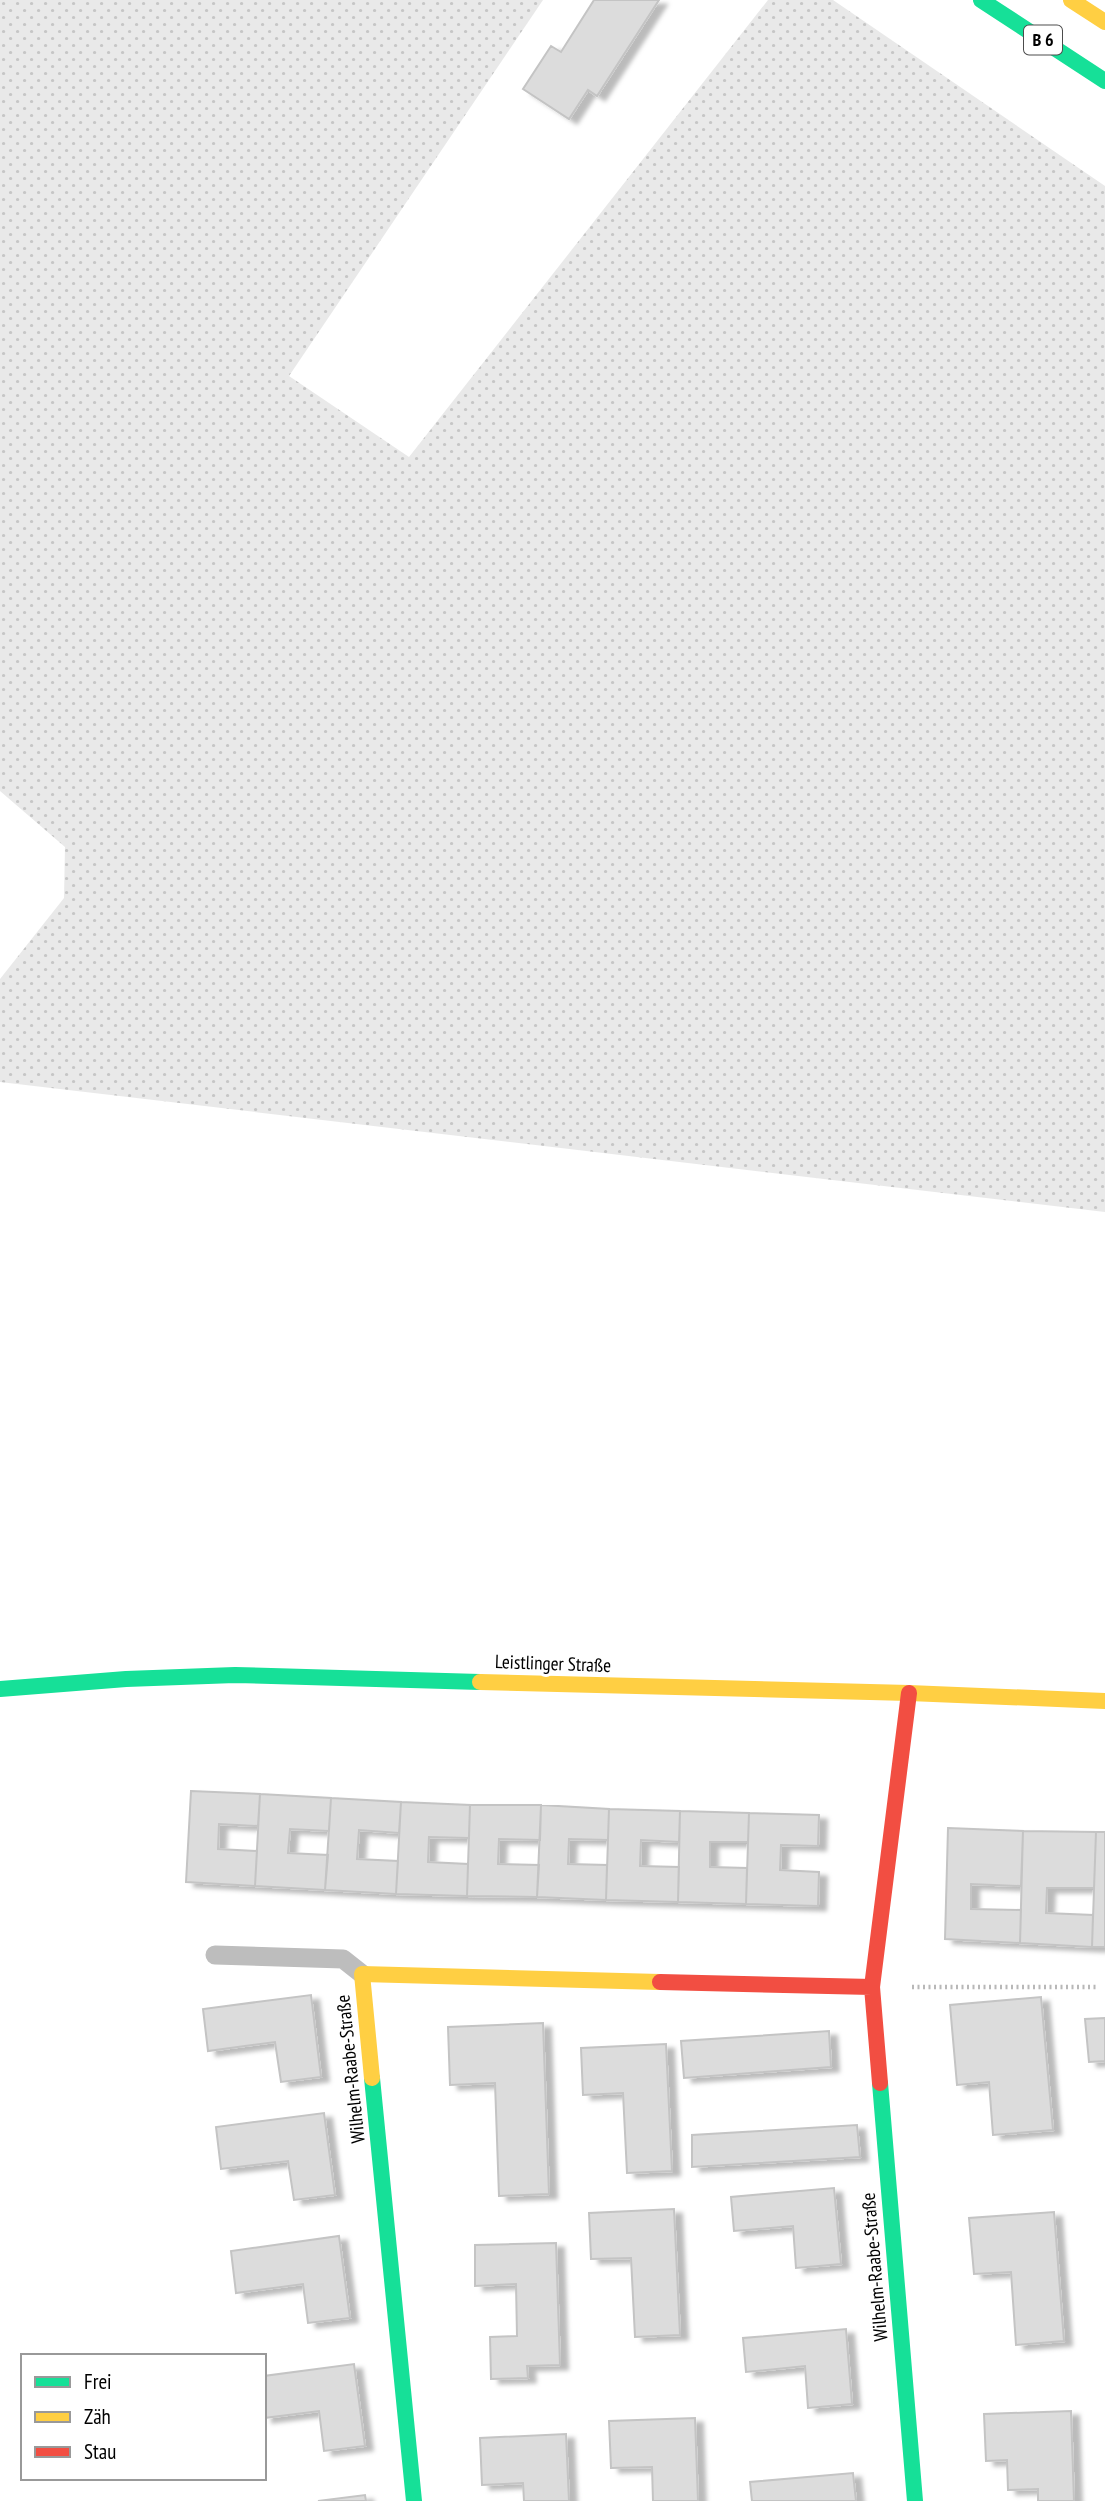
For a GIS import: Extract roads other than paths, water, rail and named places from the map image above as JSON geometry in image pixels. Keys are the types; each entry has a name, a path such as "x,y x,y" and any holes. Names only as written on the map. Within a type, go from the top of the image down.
{"street":[{"name":"B 6","path":"981,0 1105,81"},
{"name":"B 6","path":"1071,0 1105,22"},
{"name":"Leistlinger Straße","path":"0,1689 126,1679 235,1675 909,1693 1105,1701"},
{"name":"Wilhelm-Raabe-Straße","path":"909,1693 872,1987 915,2501"},
{"name":"Wilhelm-Raabe-Straße","path":"414,2501 362,1974 872,1987"}],"lane":[{"path":"215,1955 343,1959 362,1974"}]}
